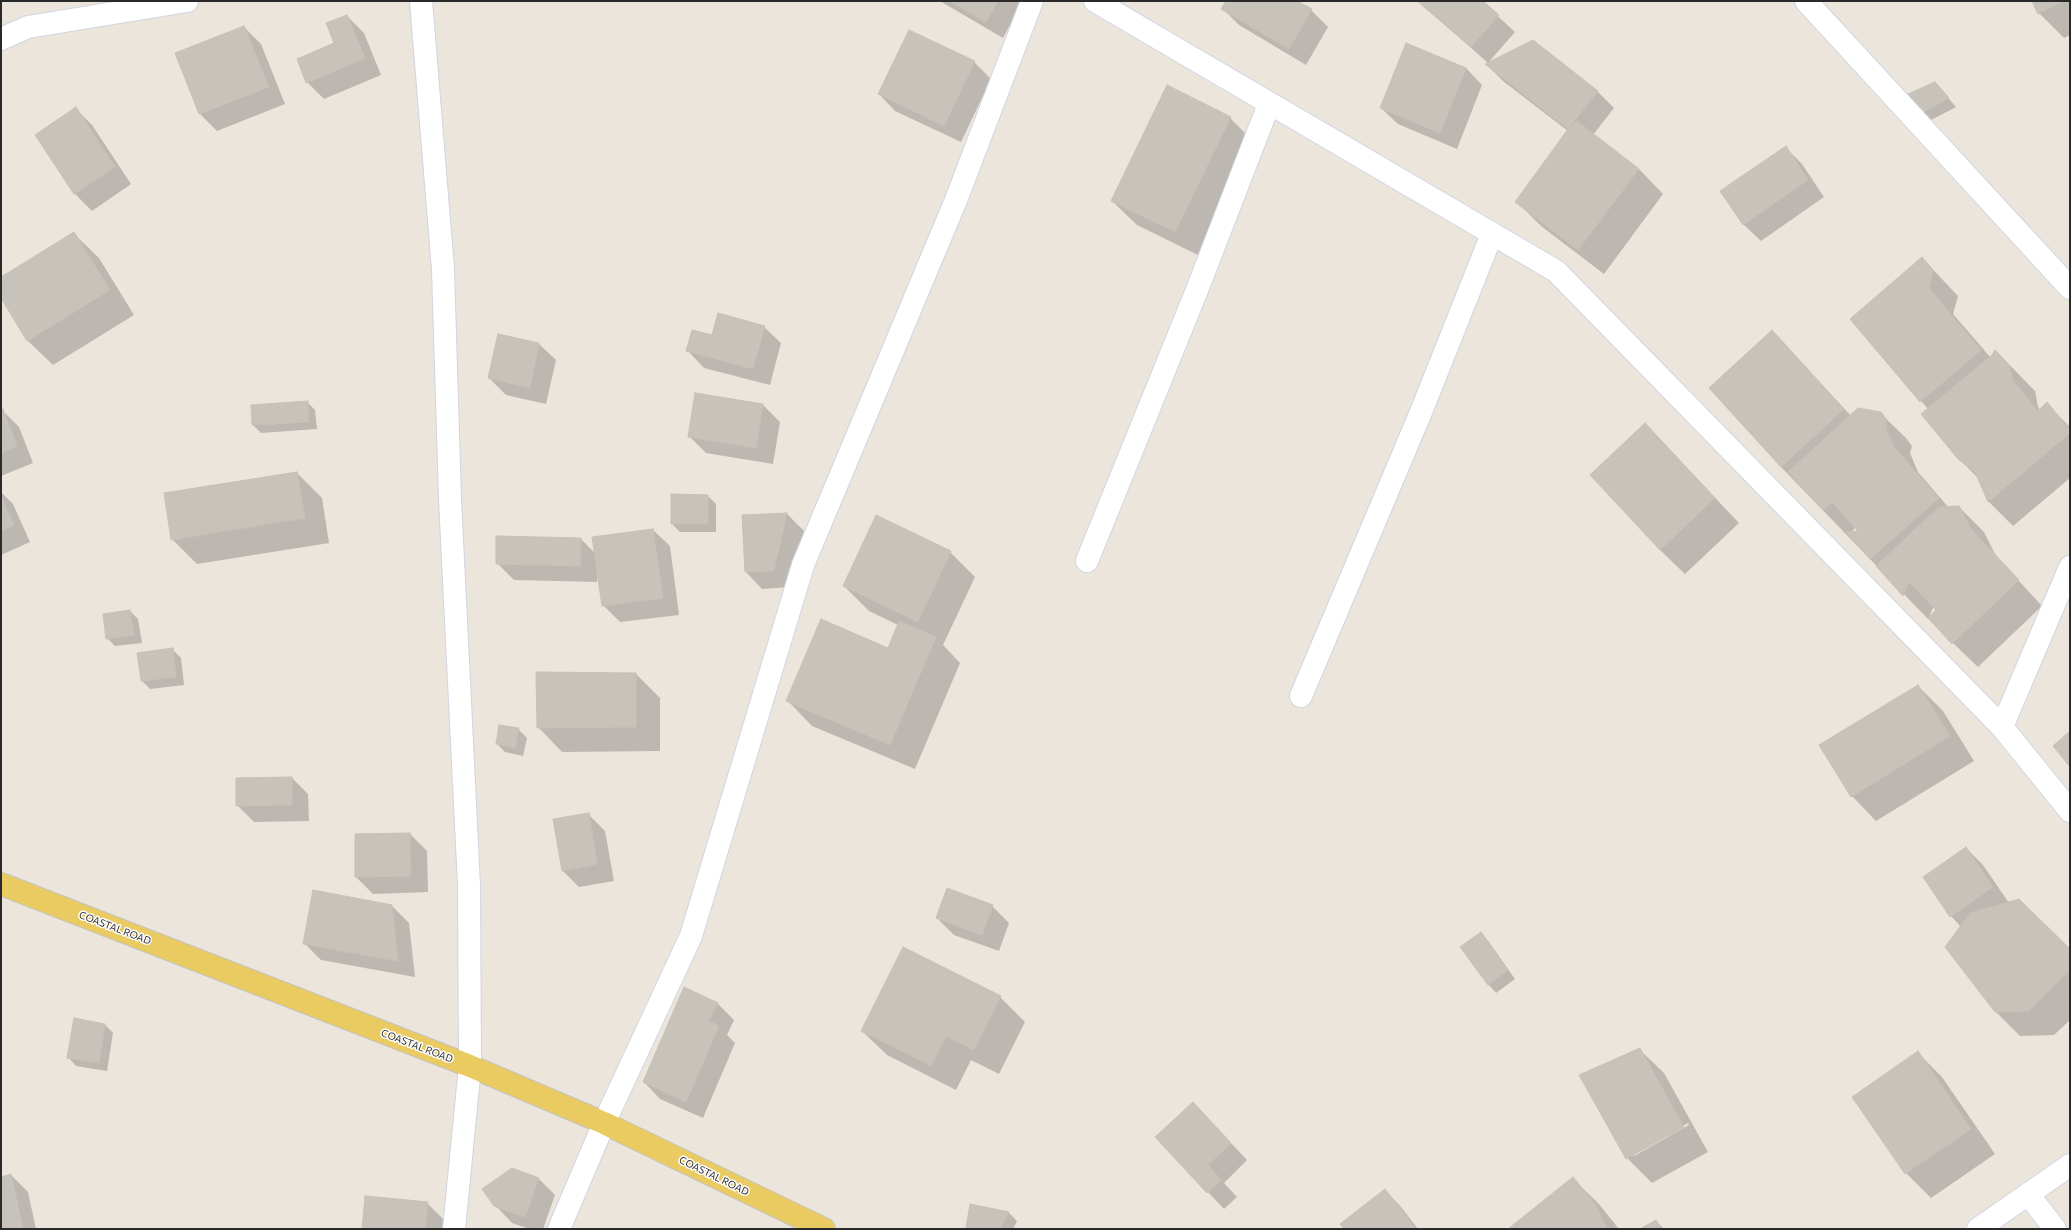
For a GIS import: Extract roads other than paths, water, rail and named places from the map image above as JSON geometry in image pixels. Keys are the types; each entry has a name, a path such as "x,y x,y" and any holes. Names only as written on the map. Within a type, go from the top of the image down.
{"main road":[{"name":"COASTAL ROAD","path":"1,884 470,1066 604,1122 824,1229"}],"street":[{"path":"1,39 28,27 187,1"},
{"path":"421,1 443,269 450,499 469,885 470,1066 454,1229"},
{"path":"559,1229 604,1122 691,936 803,565 956,200 1032,1"},
{"path":"1095,1 1556,271 2002,727 2070,811"},
{"path":"1806,1 2070,288"},
{"path":"1087,560 1197,290 1270,104"},
{"path":"1301,696 1421,412 1492,234"},
{"path":"2002,727 2070,567"},
{"path":"1978,1229 2070,1165"},
{"path":"2028,1194 2055,1229"}]}
